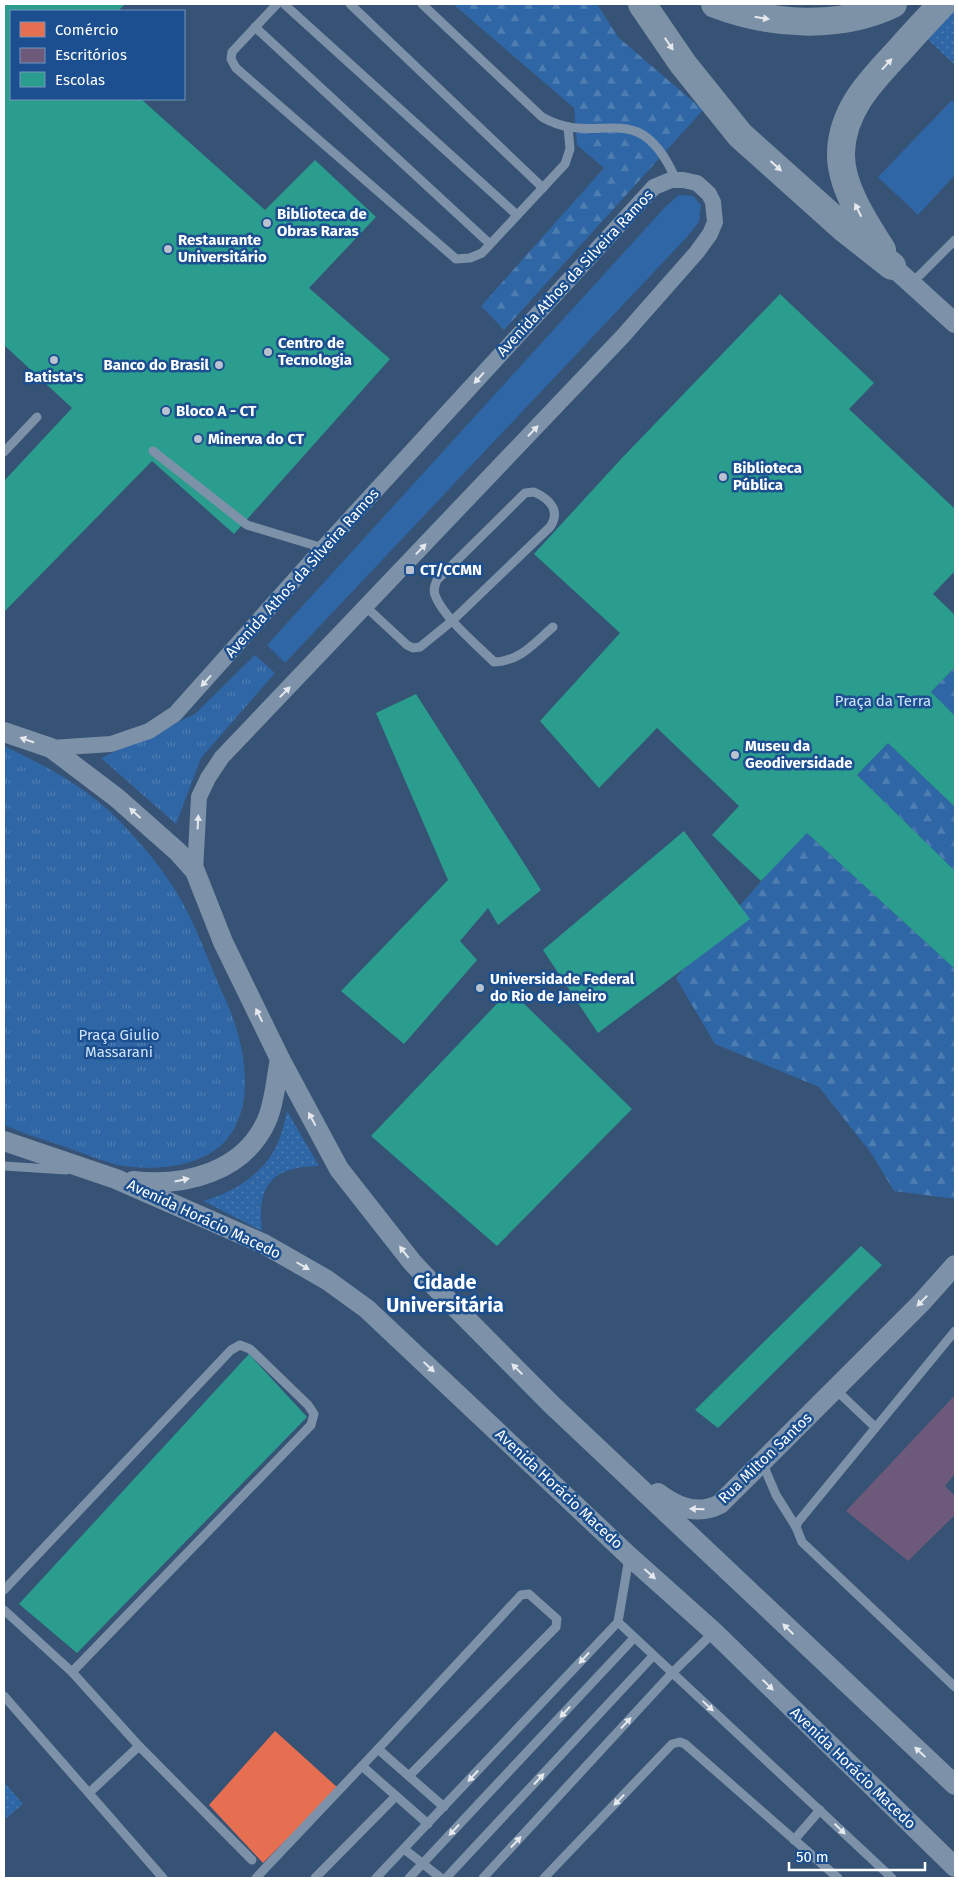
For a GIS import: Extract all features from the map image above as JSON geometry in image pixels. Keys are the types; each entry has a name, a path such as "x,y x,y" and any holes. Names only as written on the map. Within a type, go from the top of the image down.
{"highway":[{"path":"642,4 683,64 740,135 845,229 902,275"},
{"path":"715,4 755,17 791,22 839,20 892,4"},
{"path":"902,275 857,210 846,181 841,154 845,126 863,90 942,4"}],"street":[{"path":"195,871 199,796 222,756 623,336 697,252 710,234 715,222 713,202 704,188 697,183 676,180"},
{"name":"Avenida Athos da Silveira Ramos","path":"51,748 111,744 149,731 175,714 323,548 654,187 664,182 676,180"},
{"path":"902,275 955,323"},
{"path":"4,732 51,748 117,798 178,852 195,871 223,942 280,1059 339,1169 412,1262 551,1404 955,1785"},
{"path":"4,1141 116,1179 155,1183 177,1182 209,1174 233,1161 257,1139 271,1107 280,1059"},
{"name":"Avenida Horácio Macedo","path":"116,1179 264,1244 327,1280 367,1309 629,1556 714,1632 955,1867"},
{"name":"Rua Milton Santos","path":"551,1404 568,1412 596,1435 657,1493 674,1505 684,1508 708,1509 720,1504 921,1303 955,1265"}],"lane":[{"path":"278,4 232,52 231,59 236,68 456,259 470,258 482,253 565,164 570,149 568,127"},
{"path":"284,4 518,215"},
{"path":"350,4 543,188"},
{"path":"422,4 542,118 568,127 614,127 637,131 650,139 663,155 676,180"},
{"path":"255,27 490,244"},
{"path":"902,275 955,240"},
{"path":"4,452 37,417"},
{"path":"152,451 247,525 323,548"},
{"path":"366,607 407,645 412,648 420,647 452,622 550,527 555,520 555,512 550,503 540,494 534,492 525,493 437,580 434,588 435,595 452,622 494,662 506,662 519,656 553,626"},
{"path":"4,1166 95,1172"},
{"path":"796,1527 798,1522 875,1427 955,1331"},
{"path":"4,1590 231,1350 240,1346 250,1349 308,1405 314,1414 311,1425 72,1672"},
{"path":"835,1389 875,1427"},
{"path":"762,1462 776,1495 796,1527 802,1542 955,1687"},
{"path":"376,1878 618,1622 629,1556"},
{"path":"256,1878 521,1595 529,1594 557,1620 556,1627 409,1776"},
{"path":"4,1610 72,1672 139,1746 252,1860"},
{"path":"618,1622 892,1878"},
{"path":"483,1878 672,1673 714,1632"},
{"path":"409,1878 634,1638"},
{"path":"446,1878 653,1656"},
{"path":"4,1696 163,1878"},
{"path":"544,1878 672,1744 683,1742 838,1878"},
{"path":"89,1793 139,1746"},
{"path":"378,1749 444,1807"},
{"path":"362,1766 428,1824"},
{"path":"315,1878 396,1796"},
{"path":"794,1840 820,1810"},
{"path":"404,1848 441,1878"}],"green space":[{"path":"453,4 597,4 618,37 703,110 504,330 481,306 604,168 577,145 574,108"},
{"path":"955,4 955,65 920,32"},
{"path":"952,100 955,104 955,175 918,215 878,177"},
{"path":"679,195 693,196 701,205 699,222 686,238 285,663 267,645 666,206"},
{"path":"255,655 275,673 201,758 176,824 101,758 195,714"},
{"path":"955,667 955,716 931,692"},
{"path":"888,743 955,807 955,871 857,775"},
{"name":"Praça Giulio Massarani","path":"4,746 38,763 86,792 115,816 160,868 183,903 193,924 235,1024 244,1063 245,1083 238,1121 229,1137 215,1150 196,1160 166,1167 124,1166 103,1161 4,1125"},
{"path":"807,833 955,969 955,1199 894,1191 871,1153 819,1087 715,1044 676,978 771,870"},
{"path":"287,1111 319,1166 290,1170 271,1181 265,1190 262,1201 262,1231 203,1201 239,1186 259,1170 275,1149"},
{"path":"4,1782 23,1804 4,1820"}],"building: Comércio":[{"path":"275,1731 338,1788 263,1863 209,1805"}],"building: Escritórios":[{"path":"955,1395 955,1474 945,1486 955,1496 955,1515 908,1561 846,1511"}],"building: Escolas":[{"name":"Centro de Tecnologia","path":"4,4 125,4 119,10 10,10 10,100 142,100 265,210 315,160 376,217 309,288 390,359 234,534 152,461 4,612 4,481 72,408 4,345"},
{"path":"780,294 874,383 849,409 955,509 955,571 933,594 955,615 955,667 931,692 955,716 955,807 888,743 857,775 955,871 955,969 807,833 761,881 712,835 739,806 657,728 599,788 540,721 620,633 534,554 621,459"},
{"path":"416,694 541,890 498,925 488,908 460,941 477,960 404,1044 341,991 448,880 376,713"},
{"path":"684,831 750,919 598,1033 543,950"},
{"path":"510,990 632,1109 497,1246 371,1136"},
{"path":"861,1246 882,1265 718,1428 695,1410"},
{"path":"249,1354 307,1417 77,1653 19,1604"}],"place":[{"name":"Biblioteca de Obras Raras","path":"267,223"},
{"name":"Restaurante Universitário","path":"168,249"},
{"name":"Centro de Tecnologia","path":"268,352"},
{"name":"Batista's","path":"54,360"},
{"name":"Banco do Brasil","path":"219,365"},
{"name":"Bloco A - CT","path":"166,411"},
{"name":"Minerva do CT","path":"198,439"},
{"name":"Biblioteca Pública","path":"723,477"},
{"name":"CT/CCMN","path":"410,570"},
{"name":"Museu da Geodiversidade","path":"735,755"},
{"name":"Universidade Federal do Rio de Janeiro","path":"480,988"}],"district":[{"name":"Cidade Universitária","path":"445,1294"}],"park label":[{"name":"Praça da Terra","path":"883,701"}]}
